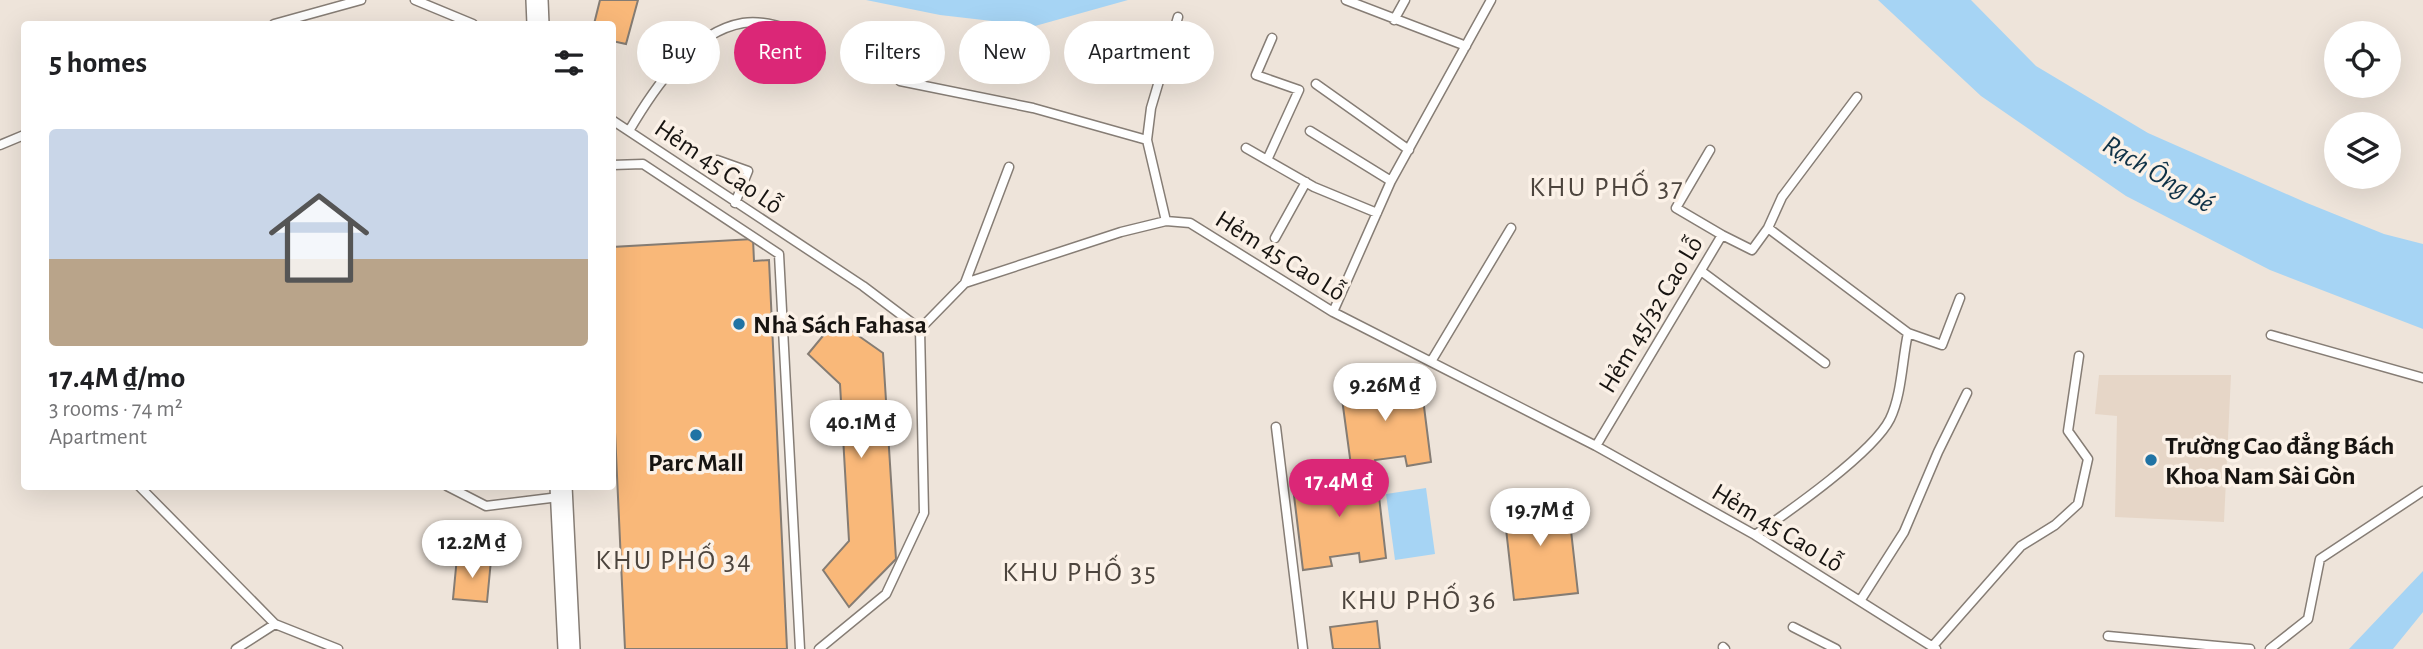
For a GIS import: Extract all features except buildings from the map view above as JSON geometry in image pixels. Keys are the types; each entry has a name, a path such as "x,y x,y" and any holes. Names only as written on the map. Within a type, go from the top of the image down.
{"main road":[{"path":"537,0 538,21"},
{"path":"561,491 569,649"}],"lane":[{"path":"322,10 323,0"},
{"path":"284,21 361,0"},
{"path":"415,0 466,21"},
{"path":"1346,0 1466,46"},
{"path":"1394,20 1405,0"},
{"path":"1333,312 1391,181 1491,0"},
{"path":"1166,221 1147,140 1151,108 1178,17"},
{"path":"629,131 666,74 685,55 716,33 734,26"},
{"path":"1267,160 1298,90 1256,75 1272,38"},
{"path":"1316,83 1409,150"},
{"path":"915,84 1033,108 1147,140"},
{"path":"1722,235 1752,250 1768,228 1782,197 1857,97"},
{"name":"Hẻm 45 Cao Lỗ","path":"616,123 863,286 920,329 965,283 1081,243 1166,221 1190,223 1333,312 1432,360 1596,446 1755,536 1934,648"},
{"path":"1310,131 1391,181"},
{"path":"0,145 21,136"},
{"path":"1246,148 1306,182 1377,213"},
{"name":"Hẻm 45/32 Cao Lỗ","path":"1596,446 1722,235 1676,208 1710,150"},
{"path":"717,160 748,172 735,203"},
{"path":"616,165 643,164 779,254 800,649"},
{"path":"965,283 1009,167"},
{"path":"1275,238 1306,182"},
{"path":"1432,360 1511,228"},
{"path":"1768,228 1909,334 1942,345 1960,298"},
{"path":"1700,271 1825,363"},
{"path":"819,649 886,594 924,513 920,329"},
{"path":"1755,536 1810,496 1879,435 1890,419 1896,401 1909,334"},
{"path":"2271,335 2423,378"},
{"path":"1934,648 2021,546 2055,525 2078,504 2088,459 2068,431 2079,356"},
{"path":"1860,601 1904,532 1967,393"},
{"path":"1276,427 1303,649"},
{"path":"143,490 275,624 338,649"},
{"path":"455,490 486,506 561,491"},
{"path":"2270,649 2308,619 2320,559 2423,491"},
{"path":"236,649 275,624"},
{"path":"1793,627 1836,649"},
{"path":"2108,636 2250,649"}],"shaded area":[{"path":"2099,375 2231,375 2224,522 2115,517 2117,416 2095,414"}],"water":[{"path":"866,0 1128,0 1050,22 992,21 940,15"},
{"name":"Rạch Ông Bé","path":"1878,0 1971,0 2036,66 2148,133 2307,203 2384,234 2423,244 2423,329 2270,270 2126,196 1981,96"},
{"path":"1426,488 1435,554 1395,560 1386,494"},
{"path":"2423,571 2423,612 2393,649 2349,649"}],"place":[{"name":"Nhà Sách Fahasa","path":"739,324"},
{"name":"Parc Mall","path":"696,435"},
{"name":"Trường Cao đẳng Bách Khoa Nam Sài Gòn","path":"2151,460"}],"district":[{"name":"KHU PHỐ 37","path":"1607,186"},
{"name":"KHU PHỐ 34","path":"674,559"},
{"name":"KHU PHỐ 35","path":"1080,571"},
{"name":"KHU PHỐ 36","path":"1419,599"}]}
